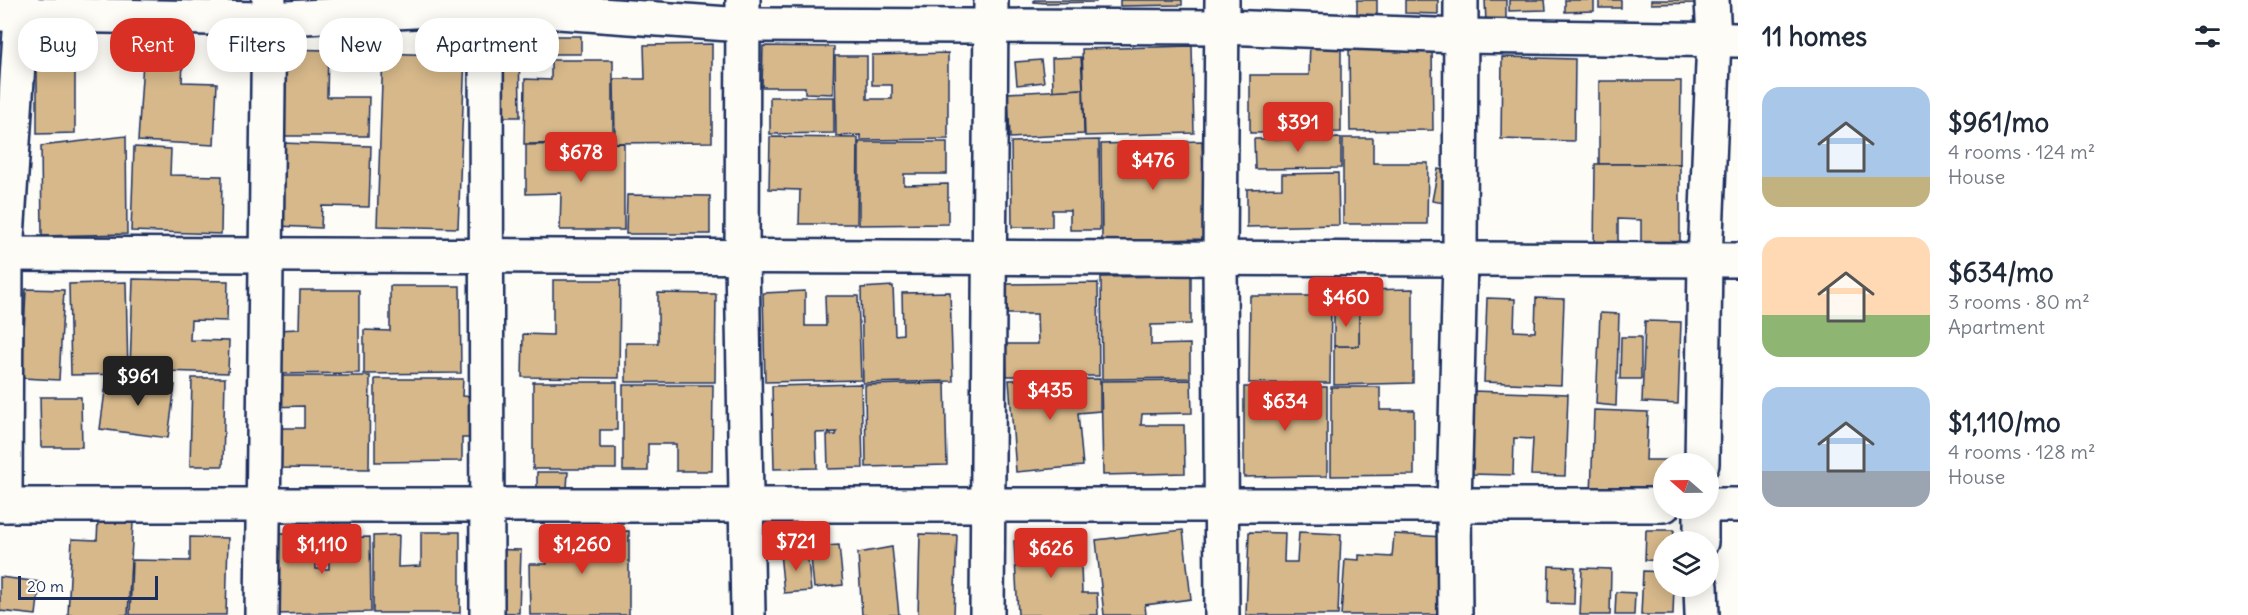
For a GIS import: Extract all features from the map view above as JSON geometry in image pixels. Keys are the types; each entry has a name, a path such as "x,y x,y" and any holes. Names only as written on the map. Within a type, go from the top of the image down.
{"street":[{"path":"1455,615 1454,505 1460,259 1461,0"},
{"path":"1702,453 1705,260 1726,39 1712,0"},
{"path":"1653,505 2,505 3,254 14,9 269,10 486,4 743,13 1223,13 1460,36 1726,39"},
{"path":"486,4 487,615"},
{"path":"262,615 269,10"},
{"path":"743,13 742,257 748,615"},
{"path":"1222,615 1220,258 1223,13"},
{"path":"987,615 991,14"},
{"path":"3,254 1738,260"},
{"path":"1719,505 1738,505"},
{"path":"1701,597 1702,615"}],"building":[{"path":"1034,0 1096,0 1096,2 1046,3 1034,2"},
{"path":"1120,0 1182,0 1182,5 1120,6"},
{"path":"1357,0 1377,0 1377,19 1357,18"},
{"path":"1405,0 1438,0 1438,14 1405,13"},
{"path":"1485,0 1506,0 1506,22 1486,23"},
{"path":"1509,0 1545,0 1546,10 1509,11"},
{"path":"1565,0 1594,0 1594,11 1565,12"},
{"path":"1599,0 1621,0 1621,8 1599,8"},
{"path":"1651,0 1698,0 1698,3 1651,4"},
{"path":"559,36 581,36 581,54 559,54"},
{"path":"1310,38 1341,38 1341,132 1250,133 1250,75 1309,75"},
{"path":"712,44 712,142 615,143 614,79 645,79 644,45"},
{"path":"763,46 834,47 833,94 805,93 805,87 762,87"},
{"path":"1192,46 1194,133 1085,136 1082,49"},
{"path":"1349,46 1432,46 1433,130 1350,131"},
{"path":"307,50 319,50 319,72 328,72 327,97 369,97 368,136 280,136 281,72 307,72"},
{"path":"948,53 948,139 861,140 861,135 836,136 835,56 867,56 867,99 892,99 892,85 872,85 872,55"},
{"path":"403,54 415,54 415,72 464,72 458,228 377,226 382,72 403,72"},
{"path":"1081,57 1083,89 1053,91 1052,58"},
{"path":"1502,57 1575,59 1574,141 1501,139"},
{"path":"559,60 613,60 613,143 524,144 525,79 551,80 551,72 559,72"},
{"path":"1041,60 1044,82 1017,85 1015,62"},
{"path":"37,72 75,72 75,133 37,134"},
{"path":"142,72 183,72 182,82 217,83 214,145 138,141"},
{"path":"493,72 519,72 520,117 493,117"},
{"path":"1599,81 1681,81 1680,164 1599,164"},
{"path":"1083,89 1084,134 1010,138 1008,93"},
{"path":"770,97 834,97 834,133 770,134"},
{"path":"126,136 127,234 42,236 41,146"},
{"path":"770,137 858,138 857,224 799,224 800,190 769,189"},
{"path":"1341,138 1341,168 1255,169 1254,139"},
{"path":"1343,138 1373,138 1373,163 1428,163 1427,224 1343,224"},
{"path":"1099,140 1100,230 1070,230 1070,210 1052,210 1052,227 1012,227 1011,142"},
{"path":"1202,141 1205,239 1102,241 1101,144"},
{"path":"859,142 947,142 947,174 904,174 904,185 948,184 948,224 859,225"},
{"path":"281,143 371,146 369,207 322,206 321,228 278,226"},
{"path":"624,143 624,230 560,230 561,193 526,194 526,145"},
{"path":"134,147 171,149 170,175 222,176 221,234 131,231"},
{"path":"1595,164 1680,164 1680,252 1641,252 1641,220 1618,219 1618,252 1594,251"},
{"path":"1438,169 1456,172 1450,204 1432,201"},
{"path":"1338,173 1339,225 1247,227 1247,189 1282,188 1282,174"},
{"path":"627,195 710,196 710,234 626,234"},
{"path":"1191,276 1191,324 1151,325 1151,345 1190,344 1190,378 1102,379 1101,277"},
{"path":"133,279 228,281 227,321 191,320 190,340 229,341 228,373 130,370"},
{"path":"553,280 620,280 619,378 522,377 523,334 553,335"},
{"path":"126,282 128,374 71,375 69,284"},
{"path":"1098,283 1099,376 1007,376 1006,344 1038,344 1037,314 1007,314 1007,284"},
{"path":"390,286 460,286 461,373 364,374 364,330 390,331"},
{"path":"893,286 895,335 903,334 902,293 950,292 953,381 863,383 861,288"},
{"path":"26,289 64,290 59,380 22,378"},
{"path":"1413,289 1413,383 1334,385 1334,346 1359,346 1359,290"},
{"path":"300,290 359,290 359,373 276,374 276,330 299,329"},
{"path":"805,291 805,326 826,326 825,296 858,296 861,380 765,382 763,293"},
{"path":"658,293 716,294 715,382 626,382 626,343 658,343"},
{"path":"1250,296 1331,296 1330,383 1249,383"},
{"path":"1487,298 1515,299 1514,331 1535,332 1536,298 1564,299 1561,385 1484,382"},
{"path":"1334,311 1359,311 1359,346 1334,346"},
{"path":"1600,313 1619,314 1616,406 1596,404"},
{"path":"1645,321 1681,322 1678,404 1642,402"},
{"path":"1621,337 1641,337 1641,379 1620,379"},
{"path":"107,376 175,385 168,438 100,429"},
{"path":"269,376 370,376 369,469 274,468 275,428 304,428 304,406 269,407"},
{"path":"192,378 225,378 223,466 190,466"},
{"path":"375,379 463,379 462,396 482,397 482,438 462,438 462,461 375,462"},
{"path":"1100,379 1100,411 1078,413 1083,466 1016,472 1009,380"},
{"path":"1191,380 1192,413 1142,414 1141,425 1184,425 1185,473 1103,475 1101,381"},
{"path":"533,382 617,382 617,430 600,430 600,448 616,448 616,469 533,469"},
{"path":"945,383 947,465 866,467 865,385"},
{"path":"861,384 863,468 828,469 827,435 836,435 837,432 816,433 817,468 774,469 772,386"},
{"path":"623,385 713,385 712,471 676,471 676,444 648,444 648,471 623,471"},
{"path":"1244,387 1327,387 1327,476 1244,477"},
{"path":"1331,387 1380,387 1380,410 1414,410 1414,475 1331,476"},
{"path":"1472,391 1568,394 1565,476 1531,475 1533,439 1514,438 1513,475 1469,474"},
{"path":"40,397 81,397 82,447 41,447"},
{"path":"1594,410 1648,412 1646,460 1653,460 1653,498 1591,496"},
{"path":"537,472 568,472 567,489 537,489"},
{"path":"98,521 133,523 128,615 68,615 72,539 97,540"},
{"path":"1183,530 1191,599 1145,605 1146,615 1104,615 1096,540"},
{"path":"1646,530 1674,530 1653,531 1653,560 1645,560"},
{"path":"629,531 629,615 530,615 529,564 547,564 547,532"},
{"path":"421,532 460,532 460,613 373,613 373,536 399,535 398,567 421,566"},
{"path":"1249,532 1285,533 1284,562 1297,562 1299,532 1341,534 1338,615 1246,615"},
{"path":"275,533 316,533 316,569 329,569 328,538 370,537 371,612 276,614"},
{"path":"920,534 957,535 954,615 918,615"},
{"path":"1394,534 1444,537 1439,615 1341,615 1345,559 1359,560 1359,555 1392,557"},
{"path":"190,537 228,538 226,615 130,615 132,560 190,561"},
{"path":"1080,538 1082,593 1097,593 1098,615 1018,615 1014,541"},
{"path":"839,545 843,585 814,588 810,547"},
{"path":"892,547 899,615 862,615 858,553"},
{"path":"487,549 521,550 519,613 485,612"},
{"path":"807,550 811,591 784,593 780,553"},
{"path":"1549,566 1575,567 1574,604 1548,603"},
{"path":"1582,568 1611,569 1610,615 1580,615"},
{"path":"1643,571 1653,571 1653,597 1674,597 1673,615 1641,615"},
{"path":"0,577 40,582 36,615 0,611"},
{"path":"1616,592 1635,593 1634,615 1615,615"}]}
